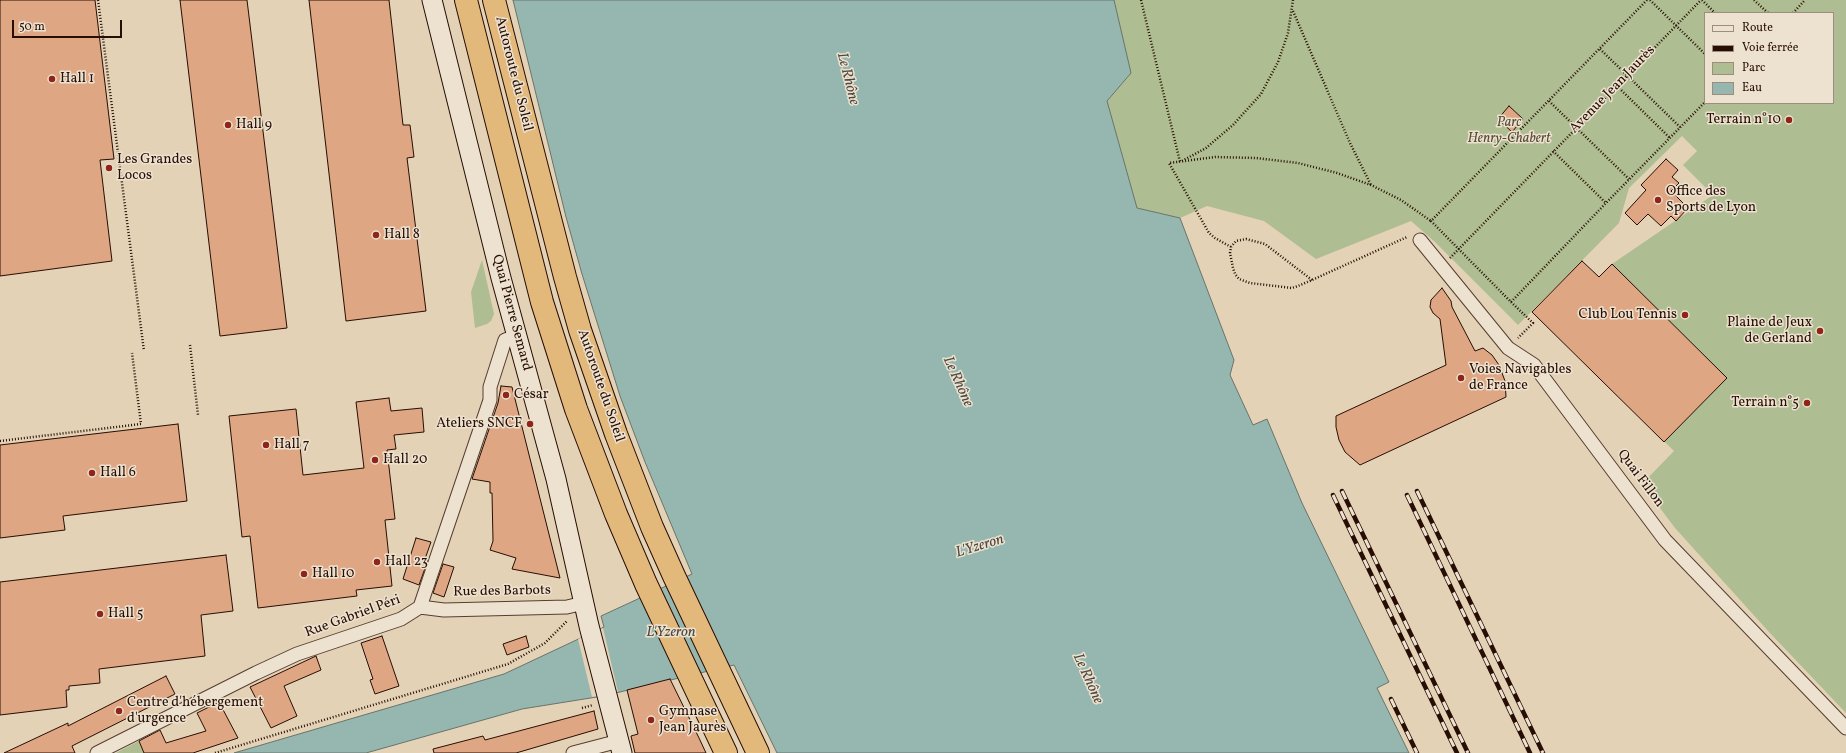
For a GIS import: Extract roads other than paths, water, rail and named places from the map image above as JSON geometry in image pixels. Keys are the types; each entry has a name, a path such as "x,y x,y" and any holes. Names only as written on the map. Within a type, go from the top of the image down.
{"highway":[{"name":"Autoroute du Soleil","path":"466,0 542,302 576,409 616,514 646,584 726,753"},
{"name":"Autoroute du Soleil","path":"494,0 549,220 580,330 632,479 674,576 758,753"}],"main road":[{"name":"Quai Pierre Semard","path":"432,0 516,336 532,388 556,479 589,626 620,747"}],"street":[{"name":"Quai Fillon","path":"1420,240 1508,348 1534,365 1665,540 1846,728"},
{"name":"Rue Gabriel Péri","path":"97,753 249,676 297,654 401,619 420,607 490,400 490,388 506,340 516,336"},
{"name":"Rue des Barbots","path":"420,607 444,610 564,607 576,606 584,603"},
{"path":"573,753 620,747"}],"water":[{"path":"513,0 1114,0 1131,73 1107,101 1137,208 1180,218 1234,360 1230,375 1253,425 1267,419 1302,503 1389,682 1377,688 1409,753 777,753 734,665 603,696 522,709 366,753 234,753 504,674 604,627 601,616 692,574 645,462 620,396 566,217"}],"railway":[{"path":"1342,491 1468,753"},
{"path":"1417,491 1543,753"},
{"path":"1333,495 1457,753"},
{"path":"1407,495 1530,753"},
{"path":"1391,699 1417,753"}],"place":[{"name":"Hall 1","path":"52,79"},
{"name":"Terrain n°10","path":"1789,120"},
{"name":"Hall 9","path":"228,125"},
{"name":"Les Grandes Locos","path":"109,168"},
{"name":"Office des Sports de Lyon","path":"1658,200"},
{"name":"Hall 8","path":"376,235"},
{"name":"Club Lou Tennis","path":"1685,315"},
{"name":"Plaine de Jeux de Gerland","path":"1820,331"},
{"name":"Voies Navigables de France","path":"1461,378"},
{"name":"César","path":"506,395"},
{"name":"Terrain n°5","path":"1807,403"},
{"name":"Ateliers SNCF","path":"530,424"},
{"name":"Hall 7","path":"266,445"},
{"name":"Hall 20","path":"375,460"},
{"name":"Hall 6","path":"92,473"},
{"name":"Hall 23","path":"377,562"},
{"name":"Hall 10","path":"304,574"},
{"name":"Hall 5","path":"100,614"},
{"name":"Centre d'hébergement d'urgence","path":"119,711"},
{"name":"Gymnase Jean Jaurès","path":"651,720"}],"water label":[{"name":"Le Rhône","path":"847,79"},
{"name":"Le Rhône","path":"957,382"},
{"name":"L'Yzeron","path":"980,547"},
{"name":"L'Yzeron","path":"671,633"},
{"name":"Le Rhône","path":"1087,679"}],"park label":[{"name":"Parc Henry-Chabert","path":"1509,132"}]}
